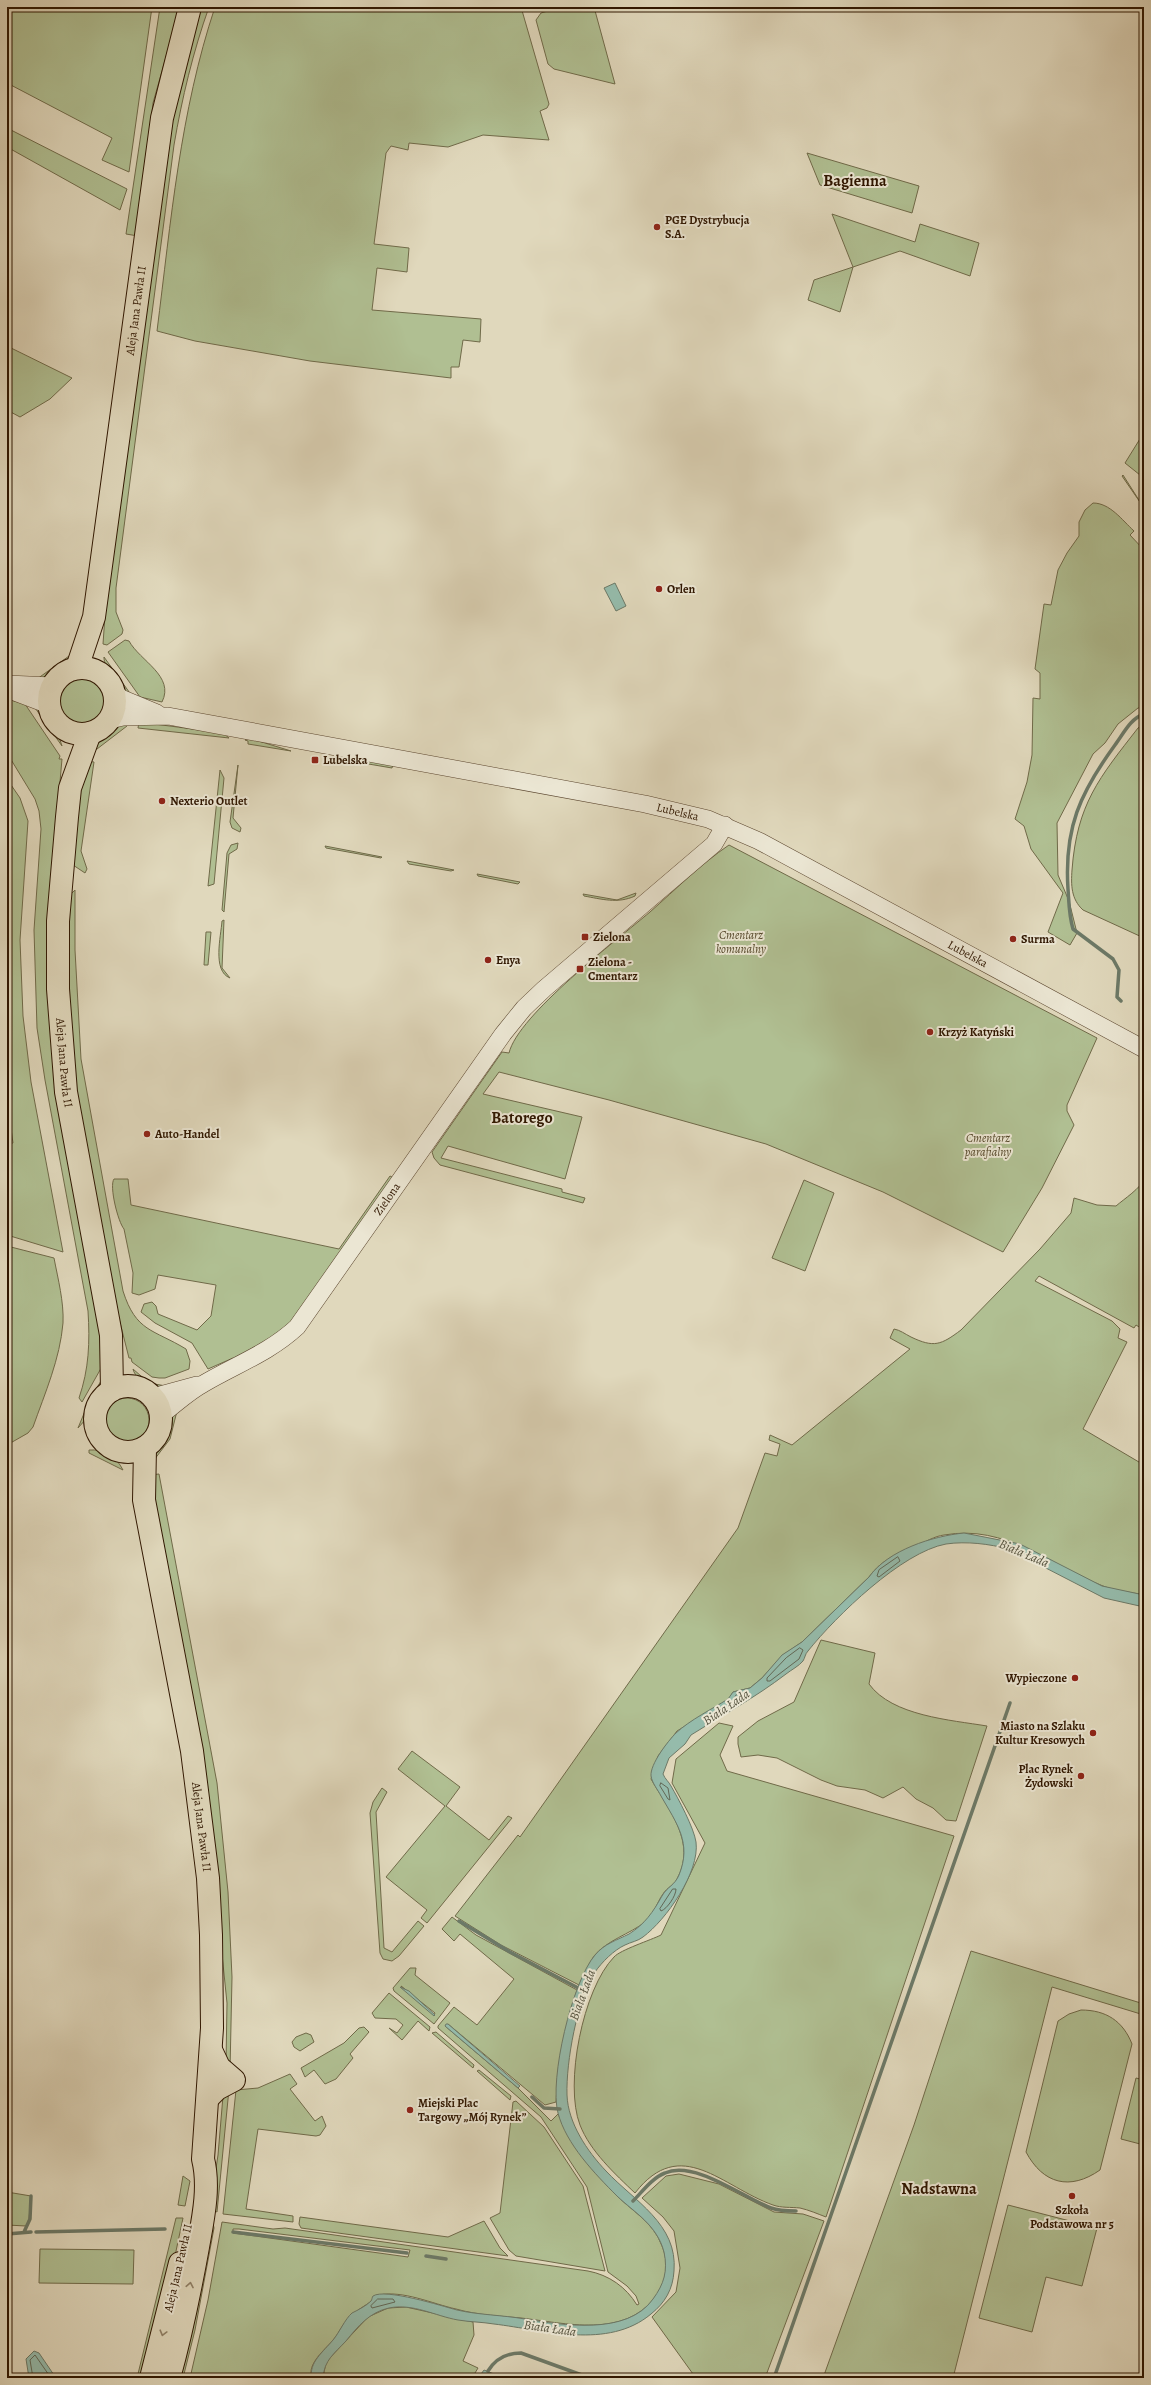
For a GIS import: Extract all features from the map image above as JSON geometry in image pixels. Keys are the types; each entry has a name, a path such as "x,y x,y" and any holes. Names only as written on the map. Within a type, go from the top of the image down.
{"main road":[{"name":"Aleja Jana Pawła II","path":"88,670 162,118 190,7"},
{"path":"88,670 108,681 114,692 115,706 110,720 101,728 90,733 76,734 64,729 54,719 51,695 63,674 88,670"},
{"name":"Aleja Jana Pawła II","path":"64,729 70,788 58,921 60,1030 68,1100 111,1335 112,1390"},
{"name":"Aleja Jana Pawła II","path":"70,788 90,733"},
{"name":"Aleja Jana Pawła II","path":"111,1335 134,1386"},
{"path":"126,1386 134,1386 157,1406 158,1434 135,1450 117,1451 105,1444 95,1426 96,1407 101,1399 112,1390 126,1386"},
{"name":"Aleja Jana Pawła II","path":"135,1450 188,1729 203,1830 211,1935 211,2050 219,2067 234,2080 217,2089 209,2097 203,2159 197,2178 176,2283 151,2378"},
{"name":"Aleja Jana Pawła II","path":"170,2378 185,2313 202,2225 206,2177 203,2159"}],"street":[{"path":"7,684 51,695"},
{"path":"7,689 51,695"},
{"name":"Lubelska","path":"114,692 121,698 163,715 672,809 725,825 759,841 866,897 1144,1049"},
{"name":"Lubelska","path":"110,720 123,717 163,715"},
{"name":"Zielona","path":"157,1406 260,1355 281,1342 297,1327 514,1020 547,986 714,844 725,825"}],"green space":[{"path":"7,7 152,7 129,172 102,160 112,138 7,83"},
{"path":"160,7 180,7 153,103 138,236 126,234"},
{"path":"199,7 209,7 188,75 174,145 116,588 116,612 123,630 122,634 107,645 103,644 107,587 165,149"},
{"path":"215,7 521,7 549,104 547,108 540,111 549,140 483,135 448,147 409,143 408,150 391,146 386,153 374,244 409,248 407,272 377,268 372,310 481,319 480,342 463,340 459,367 451,367 451,378 310,361 195,341 157,331 172,208 185,127 193,86"},
{"path":"561,7 594,7 615,84 554,69 548,64 536,20 541,13"},
{"path":"7,128 127,189 120,210 7,147"},
{"path":"807,153 919,186 912,213 820,185"},
{"path":"832,214 915,242 920,224 979,243 970,276 900,251 853,267"},
{"path":"853,267 840,312 808,300 814,280"},
{"path":"7,346 72,378 50,399 20,417 7,410"},
{"path":"1143,434 1144,483 1140,475 1125,463"},
{"path":"1123,475 1144,508 1122,476"},
{"path":"1093,503 1105,506 1120,517 1134,531 1130,535 1144,550 1144,707 1138,708 1118,724 1105,743 1093,754 1057,823 1058,875 1069,901 1077,933 1070,945 1048,932 1063,893 1031,849 1024,826 1015,819 1027,782 1032,755 1033,698 1040,699 1040,673 1035,669 1044,604 1051,605 1058,570 1067,553 1079,536 1079,522 1085,510"},
{"path":"125,640 129,641 160,677 164,684 165,693 162,702 140,697 108,652"},
{"path":"76,651 59,669 37,679"},
{"path":"104,657 132,696 110,673"},
{"path":"78,679 86,679 91,680 98,685 103,692 103,710 98,717 91,722 78,723 70,720 63,713 60,705 60,697 63,689 70,682"},
{"path":"7,699 25,704 60,756 59,759 62,759 51,885 104,1363 82,1402 79,1398 87,1366 89,1334 88,1311 45,1080 37,1028 34,930 41,829 39,811 35,799 7,753"},
{"path":"33,705 42,710 59,737 62,746"},
{"path":"128,722 127,726 97,749 92,750 97,738 119,724"},
{"path":"139,722 223,733 229,738 138,728"},
{"path":"1144,724 1144,938 1083,910 1079,906 1074,896 1072,870 1079,827 1092,793 1112,762 1138,728"},
{"path":"249,738 291,751 248,744 248,741 245,740"},
{"path":"363,758 393,764 392,768 339,759"},
{"path":"86,761 94,762 81,851 87,869 85,873 73,865 72,833"},
{"path":"238,765 233,818 241,828 240,832 232,828 230,822"},
{"path":"220,770 224,778 214,884 208,886"},
{"path":"7,779 20,798 28,821 20,940 23,1016 31,1082 63,1252 7,1235 7,1144 13,1143 7,1100"},
{"path":"238,843 237,849 229,854 224,912 222,910 227,853 231,845"},
{"path":"729,845 1097,1038 1067,1105 1067,1111 1074,1125 1042,1188 1003,1252 883,1192 766,1144 609,1100 499,1072 483,1094 582,1117 565,1179 448,1146 441,1158 562,1189 562,1192 585,1198 583,1203 440,1165 434,1158 432,1152 502,1052 509,1053 516,1037 530,1019 570,979 650,912 699,868"},
{"path":"325,846 382,857 326,848"},
{"path":"407,861 454,870 451,871 409,864"},
{"path":"477,874 520,882 518,884 478,876"},
{"path":"75,890 75,950 81,1059 123,1291 134,1315 140,1322 155,1333 186,1349 190,1361 189,1369 165,1378 152,1377 132,1362 131,1358 129,1358 109,1279 76,1100 65,981 69,896"},
{"path":"636,893 635,896 617,900"},
{"path":"583,894 617,900 603,899 584,896"},
{"path":"224,920 222,968 230,978 224,974 219,961 220,935 222,921"},
{"path":"206,932 211,932 208,965 204,965"},
{"path":"390,1176 394,1178 296,1316 278,1334 235,1361 233,1358 208,1369 192,1343 155,1323 141,1312 144,1304 152,1302 156,1306 158,1314 197,1330 211,1316 216,1285 158,1275 155,1289 139,1295 132,1293 133,1273 124,1229 119,1219 113,1196 114,1179 128,1179 131,1205 339,1249"},
{"path":"1144,1179 1144,1330 1136,1325 1134,1328 1039,1276 1035,1281 1112,1321 1120,1329 1118,1338 1127,1342 1083,1429 1144,1465 1144,1595 1103,1586 1026,1548 987,1535 966,1533 941,1536 930,1539 902,1552 879,1566 802,1642 783,1655 762,1678 750,1688 733,1692 729,1699 677,1731 658,1756 651,1779 678,1827 684,1853 682,1866 676,1881 661,1897 648,1919 599,1950 588,1966 579,1985 501,1945 455,1916 518,1835 520,1837 738,1528 765,1453 777,1456 780,1444 769,1440 770,1435 792,1445 910,1349 890,1338 894,1329 926,1343 932,1344 942,1342 961,1330 1040,1249 1071,1213 1074,1198 1097,1205 1116,1206 1136,1190"},
{"path":"804,1180 834,1193 805,1271 772,1258"},
{"path":"7,1246 54,1258 63,1307 63,1323 59,1350 33,1427 28,1433 7,1445"},
{"path":"133,1369 149,1383 166,1386 156,1388 150,1387 138,1378"},
{"path":"104,1376 103,1387 95,1396 86,1419 78,1428 90,1399"},
{"path":"127,1398 139,1402 145,1408 149,1420 145,1432 139,1438 127,1442 115,1438 109,1432 105,1420 109,1408 115,1402"},
{"path":"177,1411 170,1439 151,1464 171,1420"},
{"path":"89,1450 109,1454 117,1461 123,1470 89,1453"},
{"path":"159,1474 217,1783 228,1892 232,1977 230,2071 226,2064 227,2003 219,1925 150,1475"},
{"path":"821,1640 875,1653 869,1684 879,1695 892,1703 923,1715 987,1726 956,1821 946,1820 933,1808 916,1799 903,1787 883,1798 865,1790 837,1786 821,1780 777,1758 758,1755 741,1757 738,1737 758,1721 794,1702"},
{"path":"719,1723 733,1726 720,1755 727,1771 954,1836 826,2217 800,2208 773,2205 754,2197 702,2170 685,2166 669,2167 652,2176 635,2193 604,2162 590,2144 580,2125 576,2107 574,2086 579,2038 585,2013 593,1991 603,1972 617,1954 661,1935 705,1843 672,1783 676,1759"},
{"path":"412,1751 460,1787 446,1806 489,1840 508,1816 512,1818 427,1923 421,1918 427,1910 386,1877 445,1806 398,1769"},
{"path":"382,1788 387,1792 376,1812 384,1948 392,1952 418,1921 424,1926 399,1956 392,1961 383,1959 380,1953 370,1813 373,1802"},
{"path":"452,1917 476,1935 577,1990 563,2045 558,2073 556,2102 545,2105 448,2024 445,2026 518,2088 551,2121 558,2114 576,2146 598,2175 614,2193 653,2230 658,2237 666,2259 665,2278 660,2290 643,2309 628,2318 611,2323 593,2325 575,2325 480,2314 398,2294 379,2295 356,2311 346,2321 334,2339 314,2362 311,2373 312,2378 190,2378 208,2300 222,2222 273,2229 285,2228 588,2271 603,2275 610,2279 622,2287 637,2305 639,2304 636,2296 627,2286 608,2272 587,2187 541,2117 438,2028 438,2026 454,2007 477,2025 514,1979 460,1934 454,1941 442,1929","holes":["233,2229 410,2250 408,2257 233,2233"]},
{"path":"971,1951 1144,2004 1144,2015 1052,1987 953,2378 823,2378 914,2125"},
{"path":"410,1968 416,1968 415,1975 450,2003 434,2024 394,1991 393,1988","holes":["401,1986 435,2013 434,2015"]},
{"path":"389,1993 430,2027 429,2031 418,2021 402,2040 389,2028 397,2033 403,2025 396,2019 375,2018 372,2013"},
{"path":"1081,2010 1098,2012 1112,2018 1124,2029 1132,2044 1100,2170 1089,2177 1078,2181 1058,2181 1041,2171 1033,2163 1026,2152 1058,2021 1069,2014"},
{"path":"364,2027 369,2032 350,2054 353,2058 336,2079 325,2084 314,2070 305,2077 301,2068 344,2043 359,2028"},
{"path":"436,2032 474,2065 473,2068 432,2033"},
{"path":"306,2033 311,2035 314,2042 300,2051 294,2047 292,2042 296,2037"},
{"path":"479,2070 511,2096 510,2100 477,2071"},
{"path":"290,2074 297,2084 290,2089 315,2121 322,2116 326,2126 320,2135 316,2136 258,2129 246,2209 293,2216 293,2222 223,2214 236,2090 258,2088"},
{"path":"1136,2078 1144,2080 1144,2145 1121,2139"},
{"path":"229,2089 217,2212 210,2209 218,2155 223,2096"},
{"path":"516,2101 544,2127 583,2186 605,2271 516,2256 509,2250 490,2218 500,2213 513,2102"},
{"path":"679,2174 719,2184 774,2212 803,2214 824,2221 765,2378 699,2378 693,2374 652,2317 676,2292 680,2268 674,2231 663,2217 642,2198 666,2176"},
{"path":"183,2176 190,2181 185,2206 178,2205"},
{"path":"7,2192 31,2196 29,2219 26,2226 7,2225"},
{"path":"1008,2205 1097,2228 1082,2286 1046,2277 1032,2332 979,2318"},
{"path":"300,2217 448,2237 484,2221 500,2248 508,2256 301,2228 299,2224"},
{"path":"176,2218 183,2218 168,2289 145,2378 137,2378"},
{"path":"213,2223 214,2228 195,2330 183,2378 174,2378"},
{"path":"40,2249 134,2250 133,2284 39,2283"},
{"path":"406,2307 473,2322 474,2335 463,2361 478,2368 472,2378 323,2378 326,2362 368,2317 388,2308"}],"water":[{"path":"615,583 626,606 616,611 604,588"},
{"name":"Biała Łada","path":"964,1533 1020,1544 1102,1586 1144,1595 1144,1607 1104,1598 1009,1549 986,1544 962,1543 946,1544 929,1549 890,1572 871,1587 820,1637 807,1652 803,1661 799,1665 751,1698 691,1735 685,1744 669,1758 663,1774 681,1805 695,1836 696,1854 693,1867 680,1894 662,1919 641,1938 621,1947 613,1953 595,1972 583,1998 578,2015 568,2066 567,2081 568,2105 571,2116 586,2146 606,2171 652,2215 662,2227 669,2240 673,2254 674,2271 670,2290 664,2300 656,2310 634,2325 615,2332 596,2335 554,2333 490,2323 458,2320 407,2307 389,2308 370,2316 360,2325 331,2357 325,2366 323,2378 312,2378 312,2367 321,2353 335,2337 344,2322 352,2313 369,2303 373,2296 379,2294 414,2298 465,2312 575,2325 611,2323 627,2319 642,2311 653,2299 662,2283 666,2265 661,2243 645,2220 608,2187 574,2147 562,2125 558,2113 556,2098 557,2078 564,2031 578,1986 586,1968 602,1948 629,1934 644,1922 664,1893 673,1884 679,1875 683,1864 684,1853 681,1834 653,1781 651,1771 653,1765 664,1747 676,1733 694,1719 728,1699 733,1692 750,1688 762,1678 782,1655 802,1642 869,1577 877,1567 899,1552 912,1546 939,1537"},
{"path":"400,1987 409,1991 435,2015 434,2016"},
{"path":"448,2024 520,2086 518,2088 445,2026"},
{"path":"34,2351 39,2353 56,2378 29,2378 26,2359"},
{"path":"484,2370 494,2374 492,2378 478,2378"}],"waterway":[{"path":"1121,1001 1117,997 1119,970 1113,959 1073,929 1070,914 1067,867 1072,829 1077,812 1092,779 1128,727 1135,719 1144,714"},
{"path":"774,2378 1010,1703"},
{"name":"Biała Łada","path":"459,1921 510,1952 582,1990"},
{"path":"532,2097 544,2108 560,2109"},
{"path":"633,2201 660,2175 677,2170 705,2176 771,2208 796,2211"},
{"path":"24,2232 30,2219 31,2196"},
{"path":"36,2232 165,2229"},
{"path":"7,2234 31,2232"},
{"path":"233,2232 407,2253"},
{"path":"426,2256 446,2259"},
{"path":"488,2371 491,2366 502,2357 521,2353 590,2378"}],"place":[{"name":"PGE Dystrybucja S.A.","path":"657,227"},
{"name":"Orlen","path":"659,589"},
{"name":"Lubelska","path":"315,760"},
{"name":"Nexterio Outlet","path":"162,801"},
{"name":"Zielona","path":"585,937"},
{"name":"Surma","path":"1013,939"},
{"name":"Enya","path":"488,960"},
{"name":"Zielona - Cmentarz","path":"580,969"},
{"name":"Krzyż Katyński","path":"930,1032"},
{"name":"Auto-Handel","path":"147,1134"},
{"name":"Wypieczone","path":"1075,1678"},
{"name":"Miasto na Szlaku Kultur Kresowych","path":"1093,1733"},
{"name":"Plac Rynek Żydowski","path":"1081,1776"},
{"name":"Miejski Plac Targowy „Mój Rynek”","path":"410,2110"},
{"name":"Szkoła Podstawowa nr 5","path":"1072,2196"}],"district":[{"name":"Bagienna","path":"855,181"},
{"name":"Batorego","path":"522,1118"},
{"name":"Nadstawna","path":"939,2189"}],"park label":[{"name":"Cmentarz komunalny","path":"741,942"},
{"name":"Cmentarz parafialny","path":"988,1145"}]}
